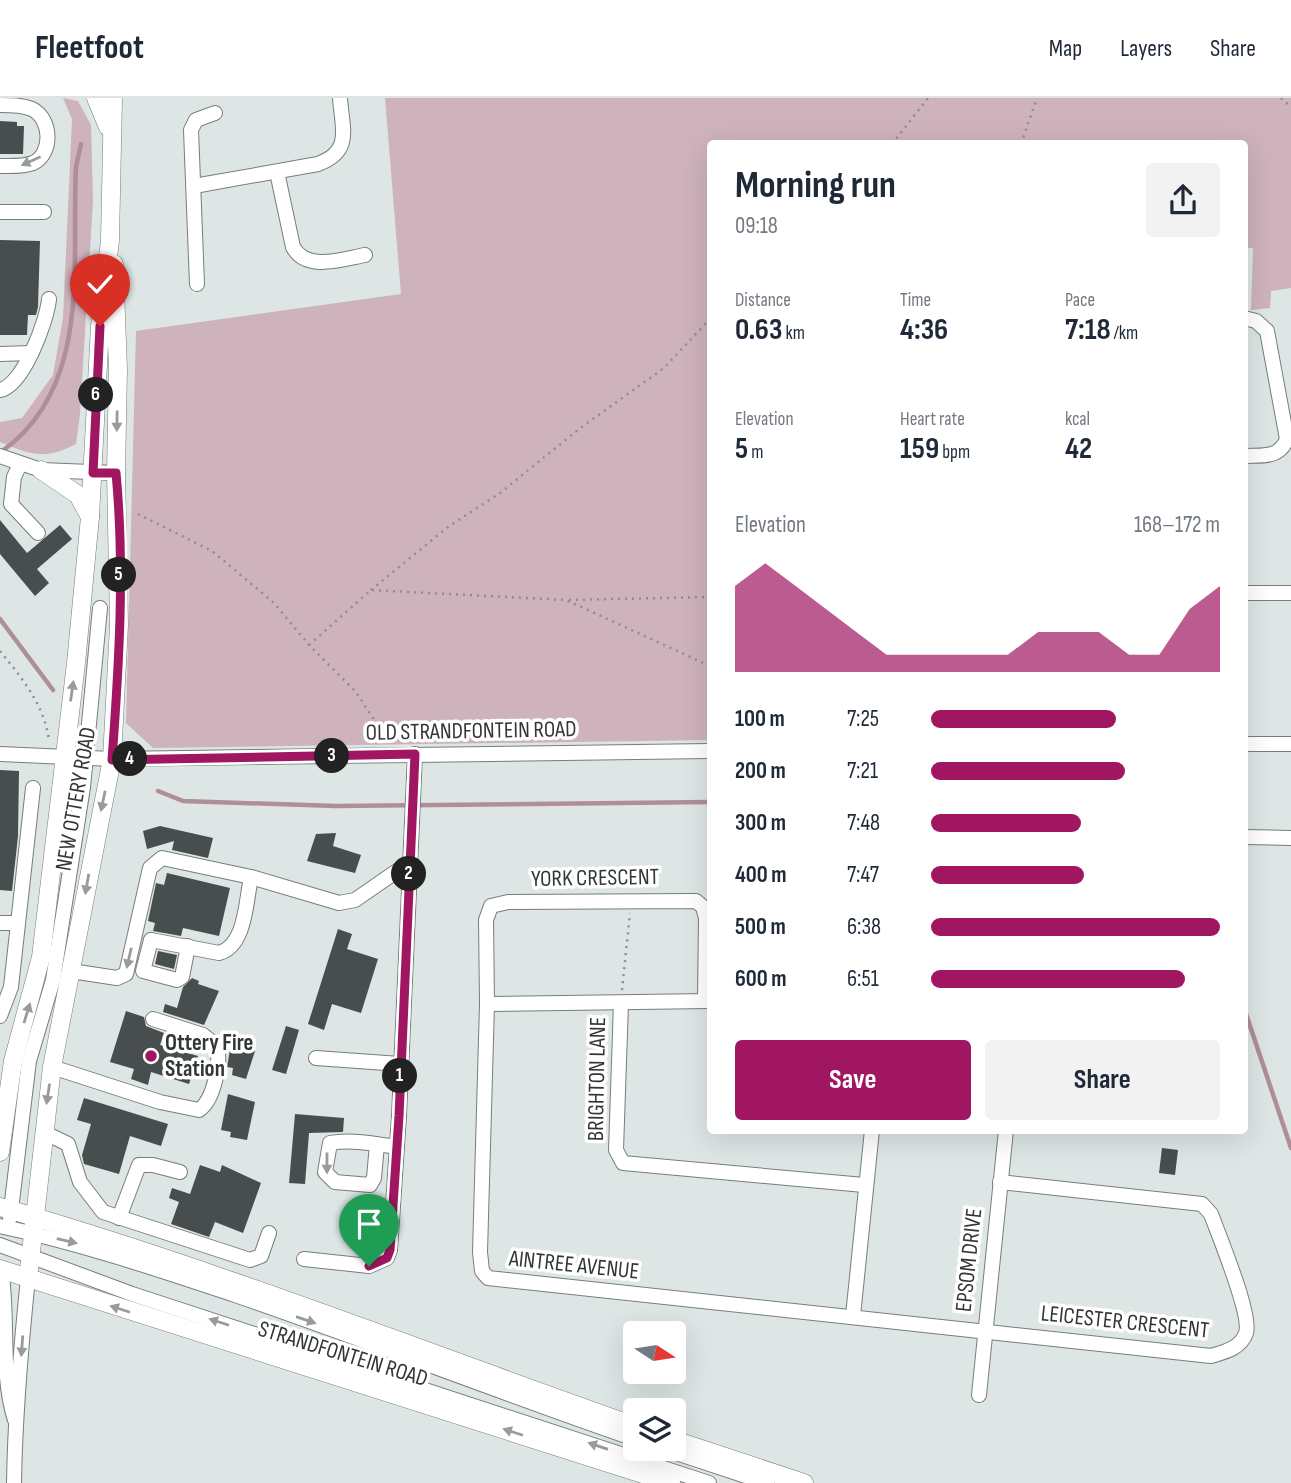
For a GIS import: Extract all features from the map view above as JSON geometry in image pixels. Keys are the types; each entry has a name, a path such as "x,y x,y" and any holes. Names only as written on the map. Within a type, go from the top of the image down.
{"main road":[{"path":"96,98 113,144"},
{"name":"NEW OTTERY ROAD","path":"0,1152 6,1067 41,957 90,517 100,326 110,240 113,98"},
{"name":"NEW OTTERY ROAD","path":"28,1278 52,1067 112,760 119,639 116,473 118,369 116,281 110,240"},
{"path":"41,470 80,498 90,517"},
{"name":"STRANDFONTEIN ROAD","path":"5,1218 99,1235 352,1322 623,1422"},
{"name":"STRANDFONTEIN ROAD","path":"0,1268 671,1483"},
{"path":"686,1444 804,1483"}],"street":[{"path":"194,186 318,164 336,156 343,142 340,98"},
{"path":"0,105 21,106 40,114 46,124 48,137 41,157 32,164 0,166"},
{"path":"197,284 191,130 196,120 215,113"},
{"path":"277,172 293,247 300,257 316,262 365,255"},
{"path":"0,212 44,212"},
{"path":"0,390 13,385 43,325 49,299"},
{"path":"1248,320 1262,325 1270,342 1288,449 1273,455 1248,456"},
{"path":"0,354 30,353"},
{"path":"10,460 41,470 116,473"},
{"path":"10,460 14,477 11,504 38,533"},
{"path":"1248,593 1291,593"},
{"path":"100,608 86,759 53,980 29,1061 3,1246 132,1294 709,1483"},
{"path":"1248,744 1291,744"},
{"name":"OLD STRANDFONTEIN ROAD","path":"0,754 112,760 707,751"},
{"path":"304,1259 369,1266 387,1258 390,1250 415,754"},
{"path":"0,1016 11,986 33,788"},
{"path":"1248,836 1291,838"},
{"path":"71,971 122,977 150,868 162,858 251,877 348,904 410,862"},
{"path":"151,940 219,953 234,945 251,877"},
{"name":"YORK CRESCENT","path":"487,1004 486,920 491,906 508,901 696,901 703,908 706,918 707,960"},
{"path":"0,923 17,923"},
{"path":"136,929 146,932 151,940 143,971 177,980 182,977 188,946"},
{"path":"487,1004 707,1001"},
{"name":"BRIGHTON LANE","path":"621,1003 617,1150 623,1163 864,1185"},
{"name":"AINTREE AVENUE","path":"487,1004 480,1252 482,1270 488,1278 984,1330"},
{"path":"52,1067 160,1102 199,1110 208,1100 218,1062 217,1046 203,1035 153,1019"},
{"path":"316,1058 400,1064"},
{"path":"43,1132 68,1144 87,1194 103,1212 250,1260 261,1255 269,1233"},
{"path":"853,1317 864,1185 871,1134"},
{"name":"EPSOM DRIVE","path":"979,1395 1006,1134"},
{"path":"377,1144 397,1147"},
{"path":"119,1218 139,1166 153,1165 180,1172"},
{"name":"LEICESTER CRESCENT","path":"984,1330 1211,1356 1232,1349 1240,1343 1247,1326 1211,1214 1202,1204 1000,1182"},
{"path":"33,1225 349,1334 523,1401 623,1435"},
{"path":"0,1268 4,1290 6,1400 15,1420"},
{"path":"14,1483 7,1442 15,1420 20,1389 28,1278"},
{"path":"686,1456 767,1483"}],"path":[{"path":"895,140 928,98"},
{"path":"1022,140 1037,98"},
{"path":"1281,98 1291,107"},
{"path":"309,645 448,527 500,493 579,429 664,368 707,322"},
{"path":"138,514 212,551 274,603 309,645 356,692 382,735 392,745"},
{"path":"371,590 566,600 707,597"},
{"path":"566,600 707,665"},
{"path":"0,651 40,705 47,722 48,741"},
{"path":"621,1003 631,900"}],"shaded area":[{"path":"63,98 78,101 91,125 93,201 80,414 76,444 55,452 38,454 0,442 0,422 22,418 53,375 63,318 72,119"},
{"path":"385,98 1291,98 1291,288 1271,291 1270,308 1251,310 1253,248 1248,248 1248,140 707,140 707,740 153,748 126,723 136,331 401,294"}],"building":[{"path":"0,121 17,122 17,126 24,126 23,154 0,154"},
{"path":"0,240 40,241 38,307 36,315 28,315 27,335 0,335"},
{"path":"0,520 27,553 60,525 72,539 37,569 49,583 35,596 0,554"},
{"path":"0,770 19,771 18,836 12,891 0,890"},
{"path":"160,826 213,838 208,858 172,850 174,841 147,849 143,831"},
{"path":"336,833 333,846 361,855 355,873 307,861 316,834"},
{"path":"167,873 230,888 219,936 183,928 181,936 153,931 155,923 148,921 156,883 164,885"},
{"path":"338,929 352,934 347,949 378,959 361,1013 332,1004 324,1030 308,1024"},
{"path":"158,951 177,955 174,969 155,964"},
{"path":"192,978 199,981 198,984 219,991 204,1025 163,1012 165,1004 177,1008 183,987"},
{"path":"126,1011 144,1017 146,1026 164,1033 160,1045 198,1056 189,1084 151,1072 148,1085 131,1079 134,1069 110,1062"},
{"path":"286,1026 299,1030 286,1074 272,1070"},
{"path":"231,1044 255,1051 246,1079 232,1075 233,1068 227,1067"},
{"path":"228,1094 255,1102 247,1140 230,1137 231,1132 221,1130"},
{"path":"84,1098 168,1124 161,1146 130,1136 119,1174 84,1164 82,1155 91,1124 77,1120"},
{"path":"295,1114 344,1118 343,1132 309,1133 305,1184 289,1183"},
{"path":"1162,1148 1178,1150 1175,1175 1159,1173"},
{"path":"200,1165 220,1172 222,1165 261,1183 243,1233 215,1222 209,1237 171,1224 179,1202 169,1198 172,1188 190,1194"}],"waterway":[{"path":"1,452 30,425 51,394 64,359 71,322 76,167 81,144"},
{"path":"0,619 53,690"},
{"path":"158,791 183,801 335,806 707,802"},
{"path":"1248,1020 1291,1148"}],"place":[{"name":"Ottery Fire Station","path":"151,1056"}],"route":[{"path":"100,326 93,473 116,473 119,503 118,666 112,760 415,754 399,1116 390,1250 387,1258 379,1264 369,1266"}]}
